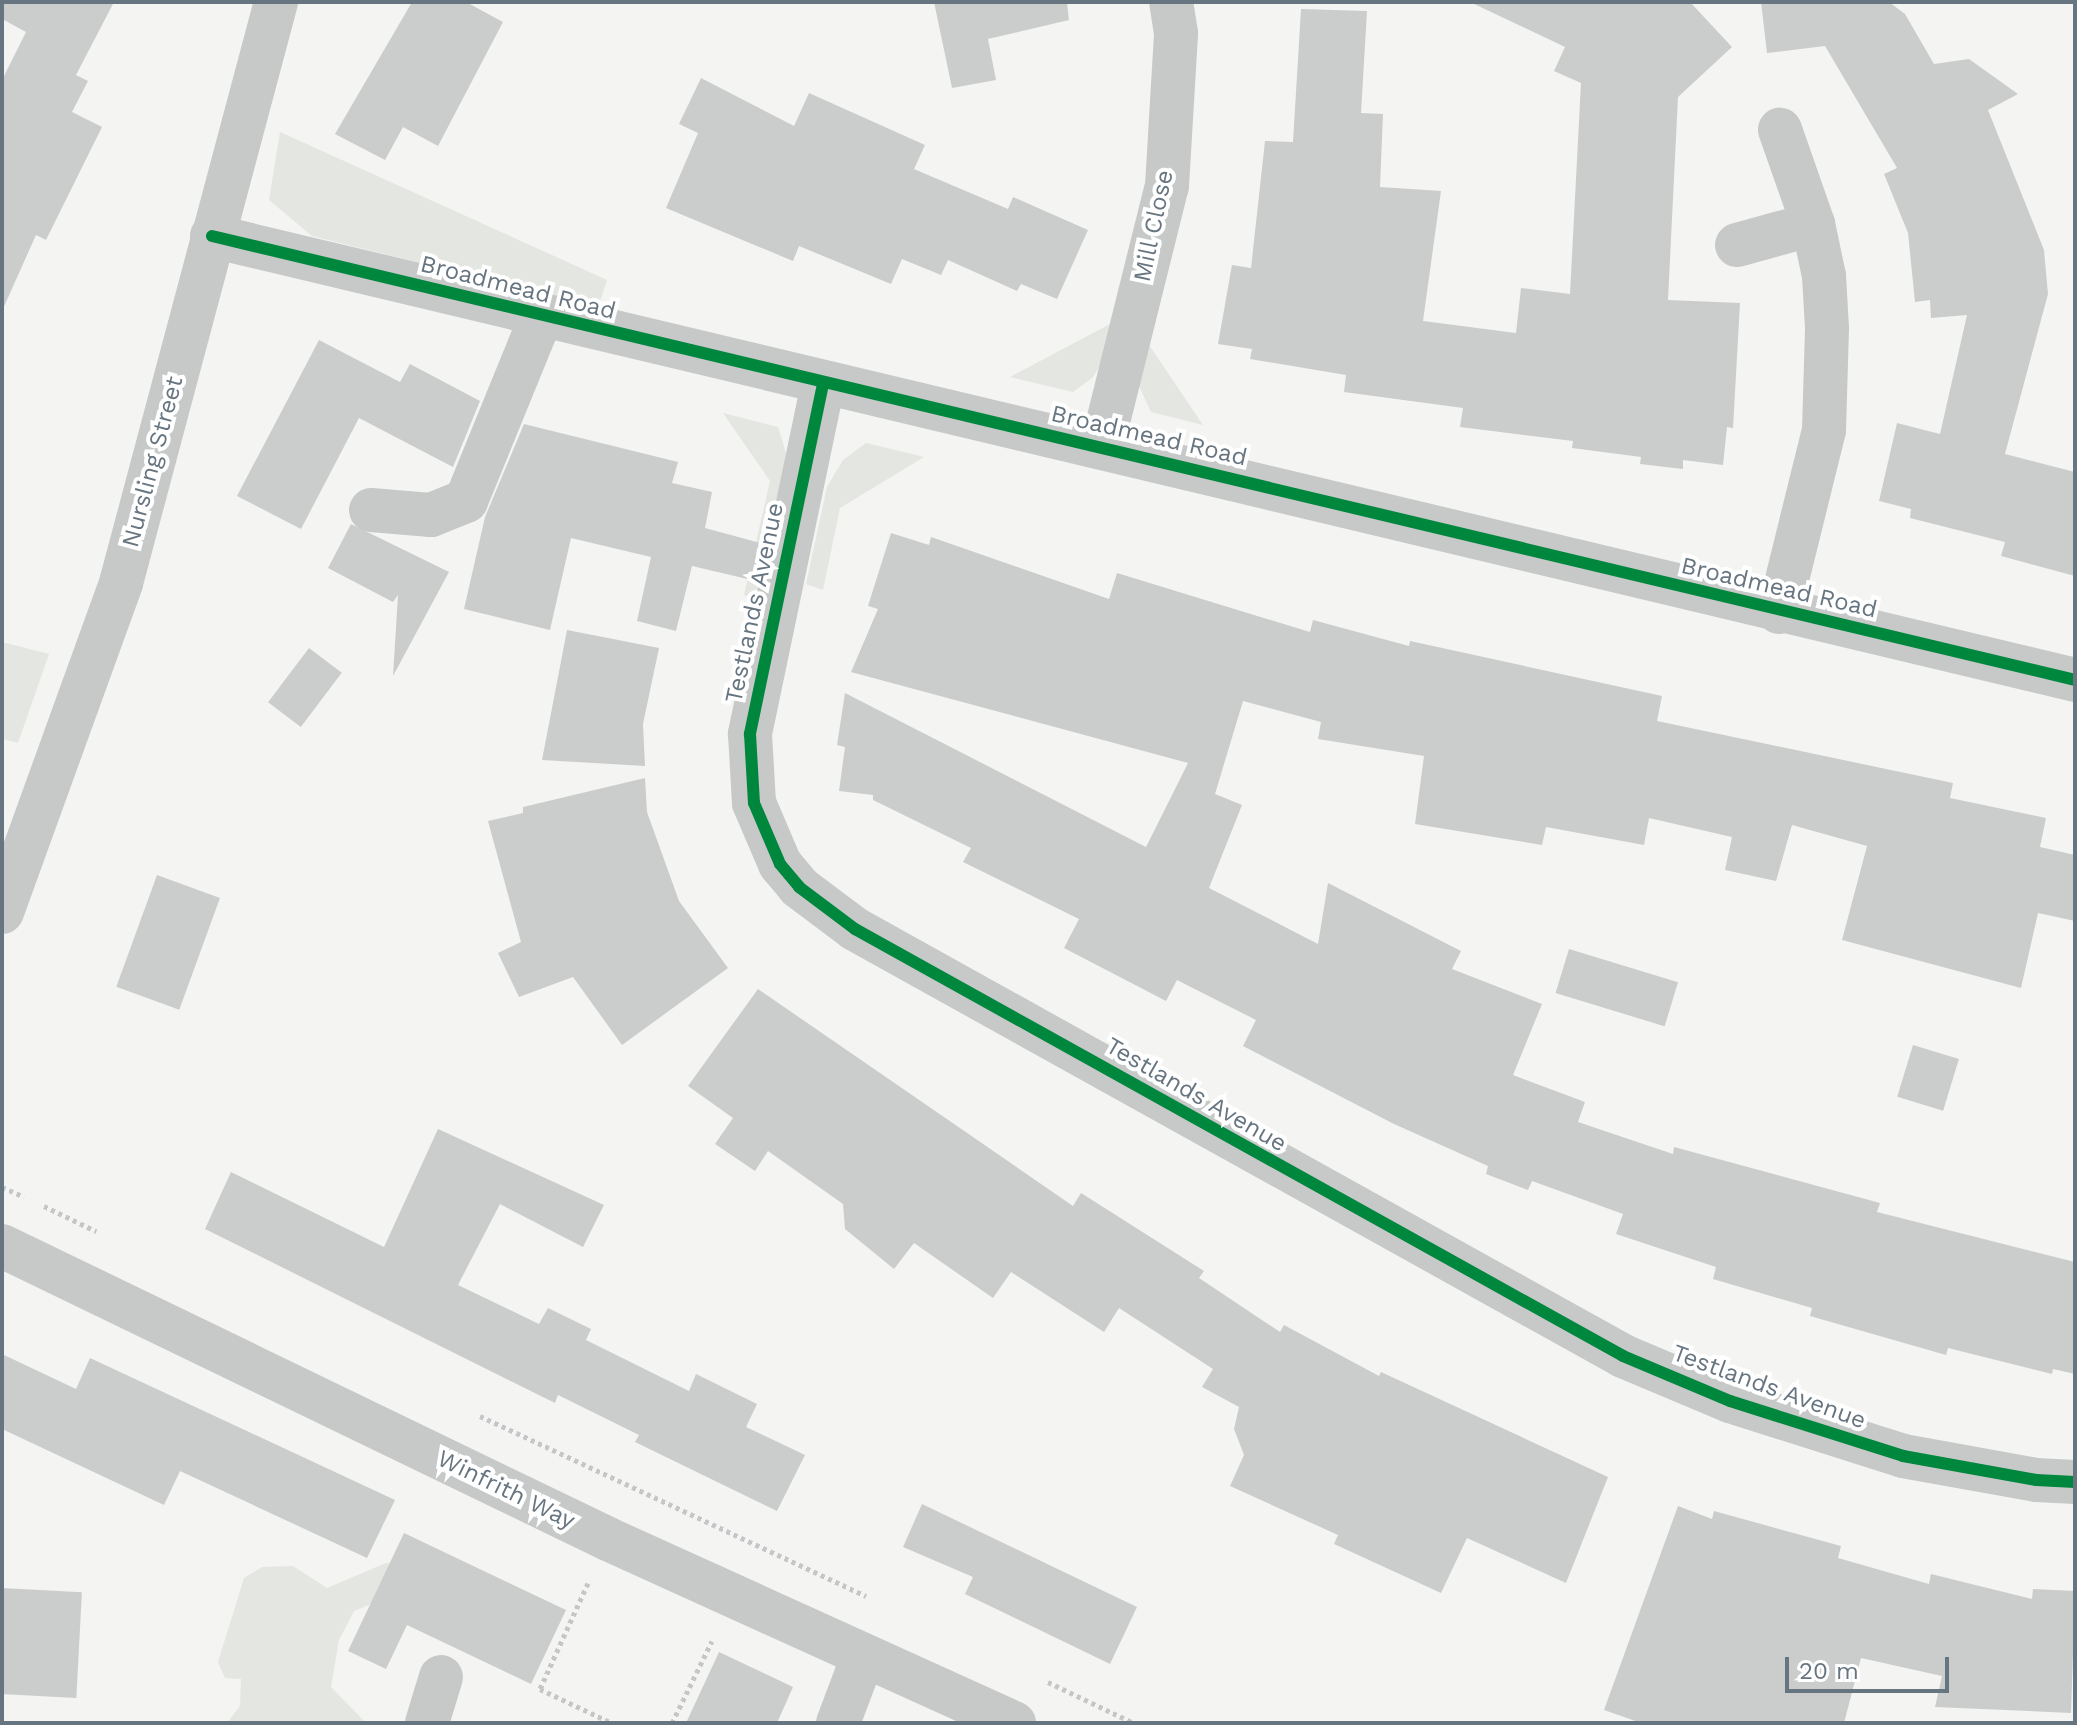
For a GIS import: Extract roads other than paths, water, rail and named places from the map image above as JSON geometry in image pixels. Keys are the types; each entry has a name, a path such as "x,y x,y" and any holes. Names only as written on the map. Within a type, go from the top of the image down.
{"street":[{"name":"Nursling Street","path":"2,912 121,583 276,2"},
{"name":"Mill Close","path":"1102,446 1167,186 1176,33 1171,2"},
{"path":"1779,612 1824,430 1826,306 1813,224 1780,130"},
{"path":"1737,245 1813,224"},
{"name":"Broadmead Road","path":"212,236 541,317 1102,446 1779,612 2075,680"},
{"path":"371,510 431,515 466,501 541,317"},
{"name":"Testlands Avenue","path":"823,384 750,734 754,803 773,850 799,887 855,929 1623,1356 1730,1401 1903,1456 2023,1479 2075,1482"},
{"name":"Winfrith Way","path":"2,1246 608,1539 1014,1723"},
{"path":"838,1723 863,1657"},
{"path":"427,1723 441,1677"}]}
